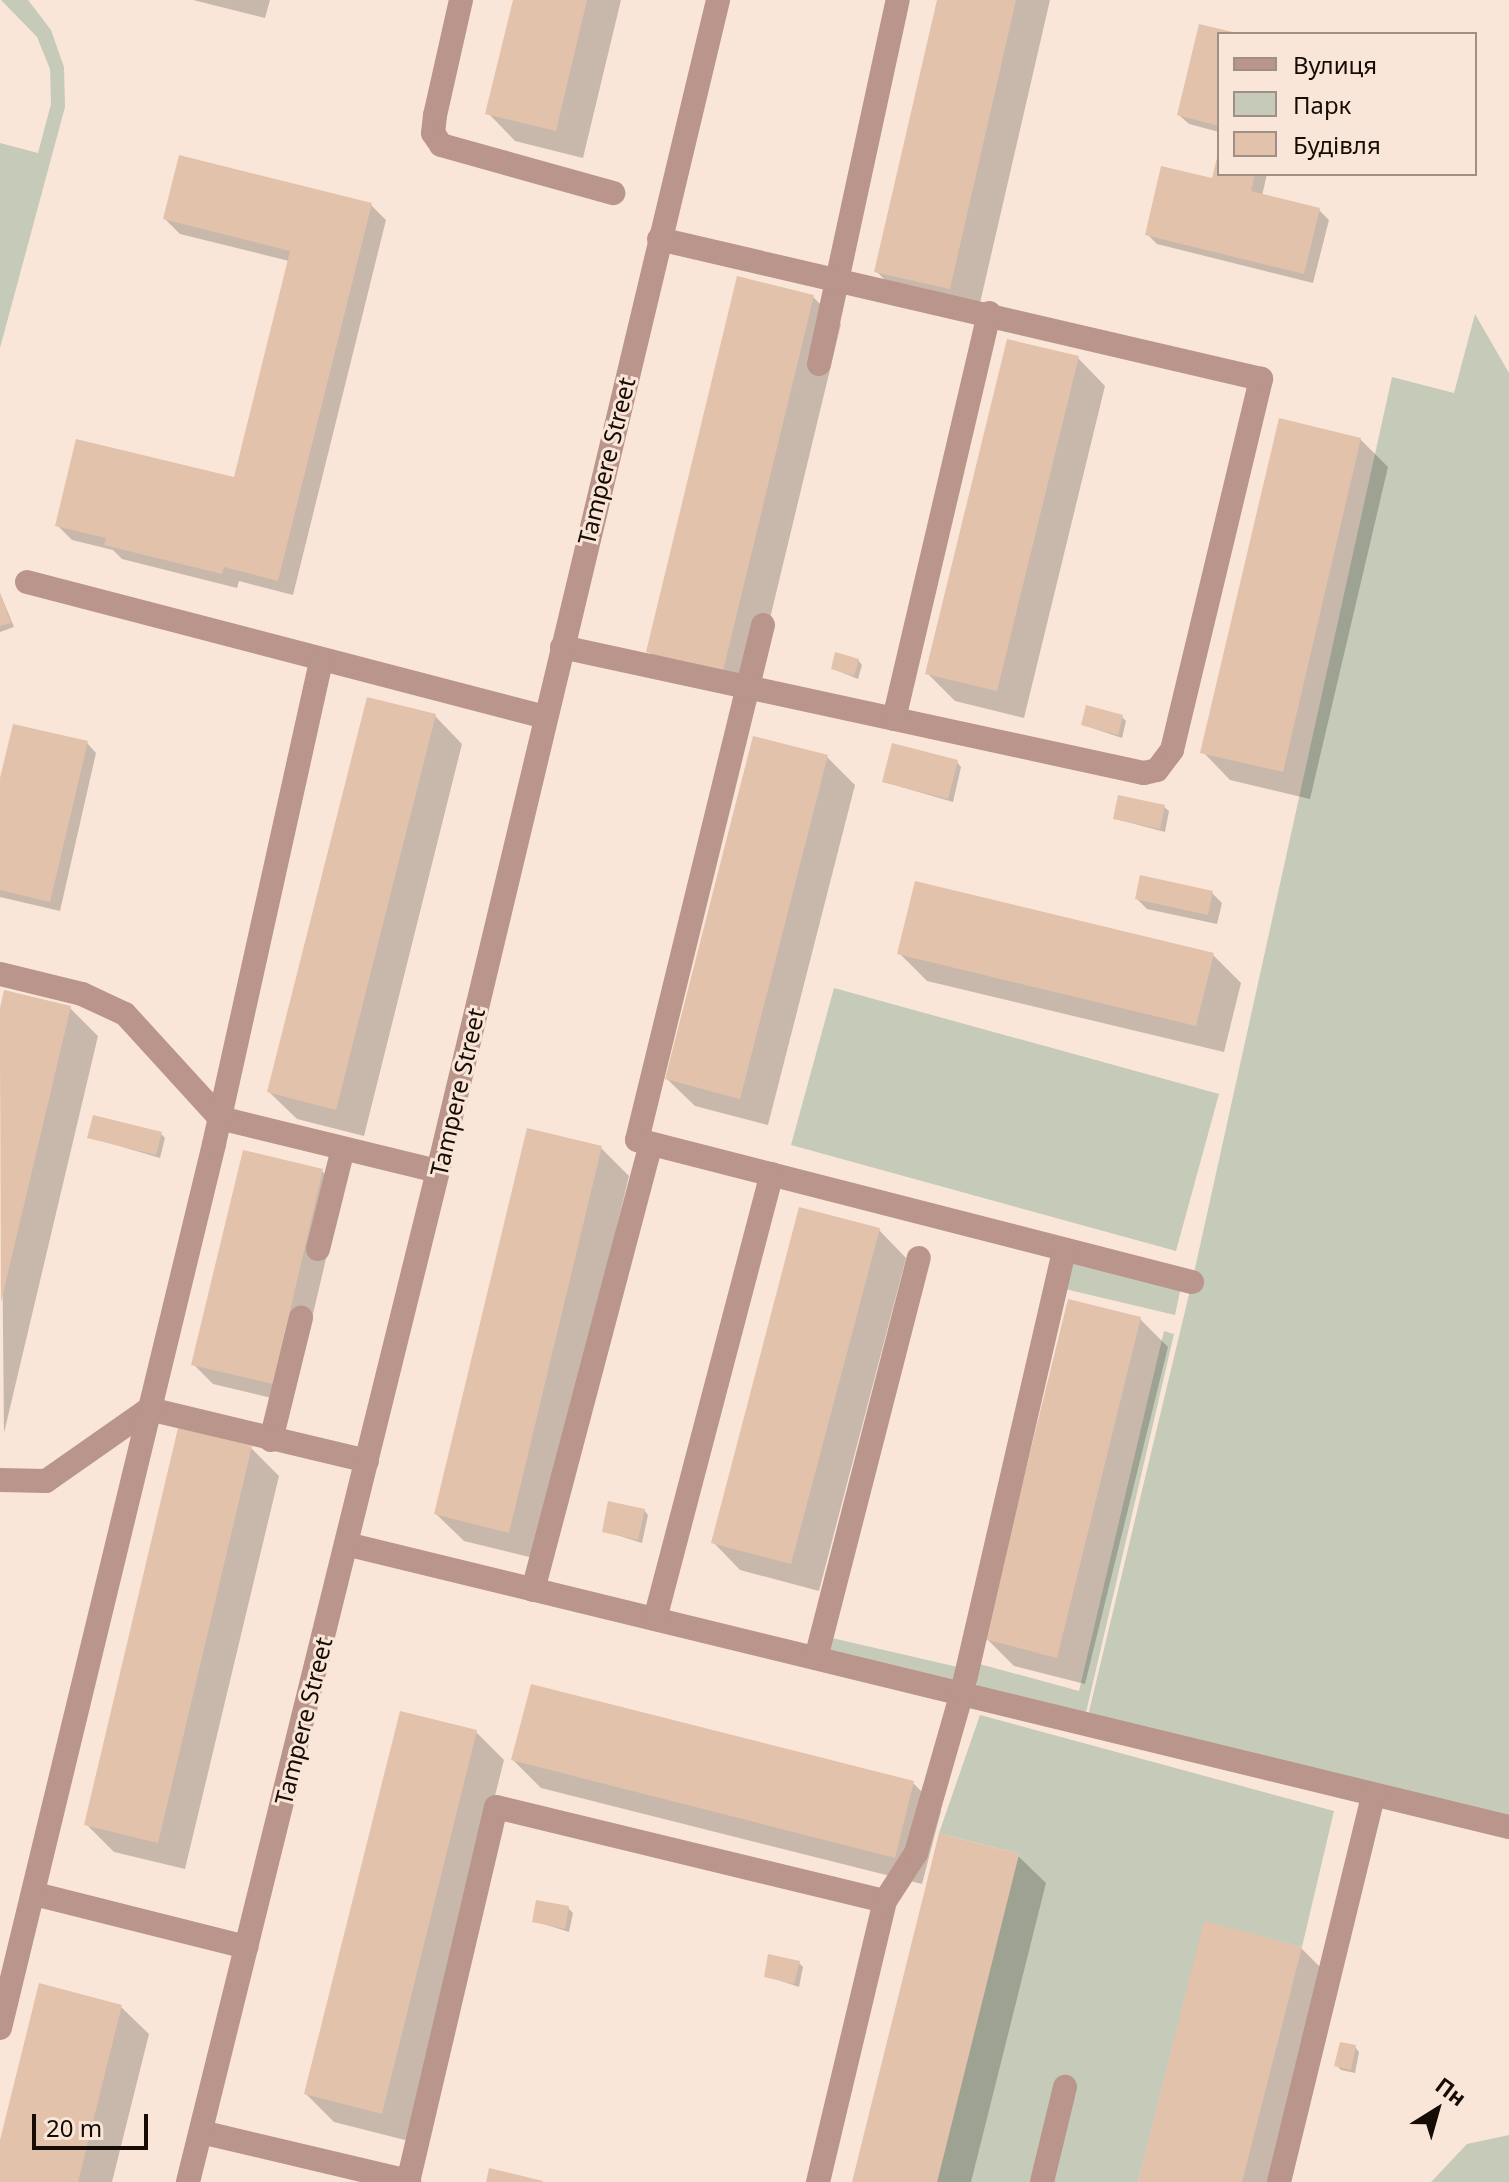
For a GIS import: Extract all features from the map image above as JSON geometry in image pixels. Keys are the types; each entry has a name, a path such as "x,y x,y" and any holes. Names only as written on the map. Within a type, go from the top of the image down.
{"street":[{"path":"461,0 435,115 433,133 441,145 613,193"},
{"name":"Tampere Street","path":"188,2182 438,1171 718,0"},
{"path":"819,364 898,0"},
{"path":"562,647 1144,773 1166,762 1261,379 989,313 659,239"},
{"path":"894,719 989,313"},
{"path":"27,582 545,717"},
{"path":"763,625 637,1140 650,1146 772,1174 1192,1282"},
{"path":"0,2028 35,1894 220,1118 321,661"},
{"path":"0,974 82,994 125,1014 220,1118 438,1171"},
{"path":"533,1590 650,1146"},
{"path":"318,1249 343,1149"},
{"path":"655,1619 772,1174"},
{"path":"818,2182 885,1901 916,1853 962,1693 1064,1251"},
{"path":"816,1658 919,1258"},
{"path":"271,1440 301,1318"},
{"path":"0,1480 46,1481 149,1409 367,1461"},
{"path":"346,1544 1509,1827"},
{"path":"1279,2182 1373,1795"},
{"path":"201,2132 408,2182 496,1807 885,1901"},
{"path":"35,1894 246,1947"},
{"path":"1042,2182 1065,2087"}],"green space":[{"path":"1,0 28,0 51,30 64,67 65,107 0,348 0,143 38,153 51,104 50,69 37,37"},
{"path":"1475,314 1509,373 1509,1828 1086,1724 1192,1282 1392,377 1454,393"},
{"path":"834,988 1219,1094 1176,1251 791,1145"},
{"path":"1072,1261 1181,1287 1175,1315 1065,1289"},
{"path":"1164,1331 1174,1334 1085,1717 977,1687 976,1663 1079,1691"},
{"path":"832,1638 962,1668 959,1686 828,1655"},
{"path":"980,1715 1334,1811 1302,1947 1205,1922 1138,2182 937,2182 1019,1854 939,1833"},
{"path":"1509,2135 1509,2182 1431,2182 1467,2144"}],"building":[{"path":"513,0 587,0 556,131 485,114"},
{"path":"937,0 1016,0 950,289 874,272"},
{"path":"1199,24 1233,32 1217,32 1217,125 1177,115"},
{"path":"179,155 372,203 278,581 224,567 222,574 104,545 106,538 55,526 76,439 234,477 290,251 163,219"},
{"path":"1217,158 1217,176 1255,176 1251,191 1320,208 1304,274 1145,235 1161,166 1212,178"},
{"path":"737,276 814,295 723,671 646,652"},
{"path":"1007,339 1079,356 997,691 925,674"},
{"path":"1279,418 1361,438 1283,772 1200,753"},
{"path":"0,593 11,623 0,626"},
{"path":"835,652 859,659 854,676 831,669"},
{"path":"367,697 436,714 336,1110 267,1092"},
{"path":"1086,705 1123,715 1118,735 1081,725"},
{"path":"13,724 88,741 50,902 0,890 0,778"},
{"path":"753,736 828,755 740,1099 665,1079"},
{"path":"892,743 958,760 948,799 882,782"},
{"path":"1118,795 1165,805 1160,829 1113,819"},
{"path":"1140,875 1213,891 1208,915 1135,899"},
{"path":"915,881 1214,953 1196,1026 897,954"},
{"path":"4,990 71,1006 1,1302 0,1008"},
{"path":"93,1115 162,1132 156,1155 87,1138"},
{"path":"527,1128 602,1146 509,1533 434,1514"},
{"path":"243,1150 323,1169 273,1384 191,1365"},
{"path":"799,1207 880,1228 791,1564 711,1543"},
{"path":"1068,1299 1141,1317 1057,1658 984,1639"},
{"path":"178,1428 252,1446 158,1843 84,1825"},
{"path":"608,1501 645,1509 638,1540 602,1532"},
{"path":"531,1684 914,1781 895,1858 511,1760"},
{"path":"400,1711 477,1730 382,2114 304,2094"},
{"path":"939,1833 1019,1854 937,2182 852,2182"},
{"path":"536,1900 569,1906 565,1929 532,1922"},
{"path":"1204,1921 1302,1947 1242,2182 1138,2182"},
{"path":"768,1954 800,1961 794,1984 764,1977"},
{"path":"39,1983 122,2005 78,2182 0,2182 0,2140"},
{"path":"1340,2042 1356,2045 1351,2070 1334,2066"},
{"path":"489,2168 543,2181 543,2182 486,2182"}]}
